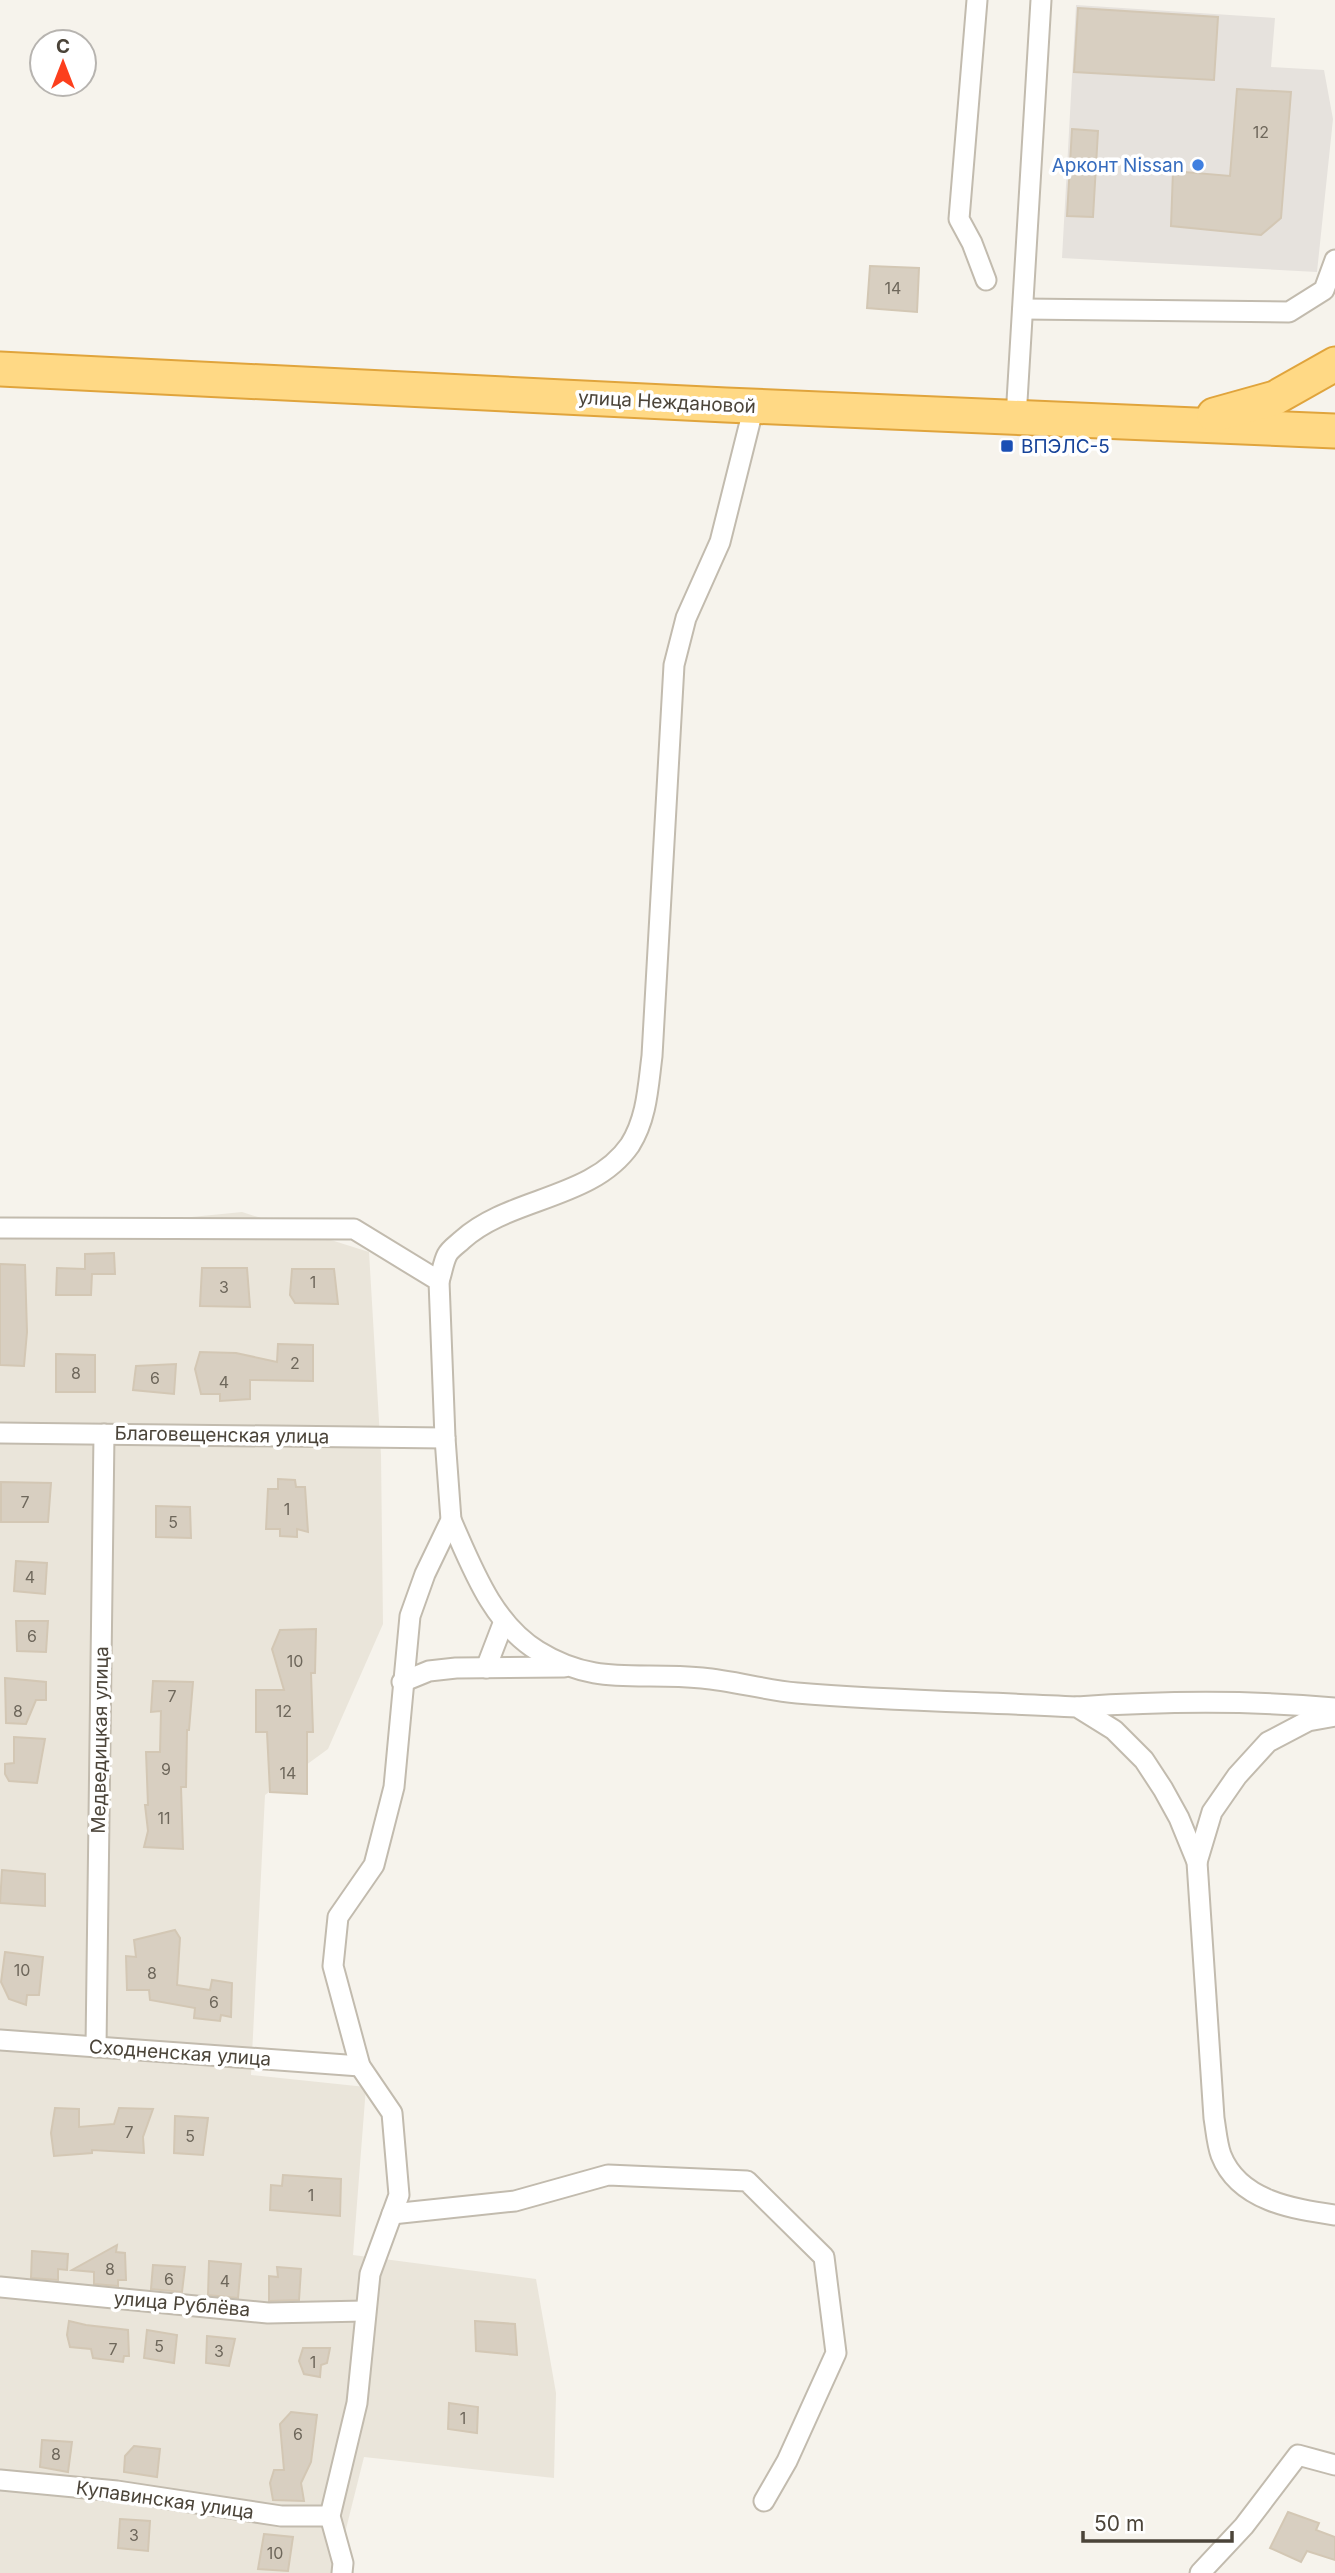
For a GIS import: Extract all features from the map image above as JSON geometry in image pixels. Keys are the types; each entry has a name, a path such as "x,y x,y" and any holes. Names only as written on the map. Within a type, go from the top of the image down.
{"highway":[{"path":"1171,422 1226,413 1275,398 1335,364"},
{"name":"улица Неждановой","path":"0,369 1335,431"}],"street":[{"path":"977,0 959,219 972,243 986,280"},
{"path":"1016,418 1041,0"},
{"path":"1023,309 1289,312 1324,290 1335,260"},
{"path":"754,406 720,542 686,618 674,665 653,1043 645,1112 629,1145 606,1169 577,1185 519,1208 472,1231 448,1253 439,1281 451,1520 480,1584 504,1621 534,1649 565,1667 593,1675 701,1678 796,1692 1077,1707 1164,1701 1266,1702 1335,1708"},
{"path":"0,1228 354,1229 439,1281"},
{"name":"Благовещенская улица","path":"0,1433 445,1438"},
{"name":"Медведицкая улица","path":"96,2047 104,1434"},
{"path":"342,2573 343,2563 330,2516 357,2403 370,2274 399,2195 393,2113 360,2066 333,1966 338,1917 373,1865 377,1852 394,1787 410,1616 425,1574 451,1520"},
{"path":"486,1668 504,1621"},
{"path":"402,1682 429,1671 456,1668 565,1667"},
{"path":"1077,1707 1114,1730 1144,1760 1179,1818 1197,1862 1213,2118 1221,2155 1232,2175 1252,2192 1287,2208 1335,2215"},
{"path":"1197,1862 1212,1812 1237,1776 1268,1742 1308,1721 1335,1716"},
{"name":"Сходненская улица","path":"0,2040 360,2066"},
{"path":"392,2214 515,2201 608,2175 747,2181 824,2257 836,2353 787,2460 764,2501"},
{"name":"улица Рублёва","path":"0,2287 268,2313 365,2311"},
{"path":"1200,2573 1244,2526 1298,2455 1335,2465"},
{"name":"Купавинская улица","path":"0,2480 117,2491 281,2516 330,2516"}],"shaded area":[{"name":"Арконт Nissan","path":"1076,5 1275,18 1271,67 1324,70 1333,119 1317,272 1062,258"},
{"path":"242,1212 369,1252 381,1455 383,1624 328,1749 265,1795 251,2075 366,2087 353,2255 536,2279 556,2393 554,2478 364,2457 335,2573 0,2573 0,1226 91,1227"}],"building":[{"path":"1078,8 1218,17 1214,80 1074,72"},
{"path":"1237,89 1291,92 1281,218 1261,235 1171,226 1173,171 1230,176"},
{"path":"1072,129 1098,131 1093,217 1067,216"},
{"path":"870,266 919,268 917,312 867,308"},
{"path":"114,1253 115,1274 92,1274 91,1295 56,1295 57,1268 85,1269 85,1254"},
{"path":"0,1264 25,1265 27,1332 24,1366 0,1365"},
{"path":"202,1268 247,1268 250,1307 200,1306"},
{"path":"292,1269 334,1269 338,1304 295,1303 290,1295"},
{"path":"278,1344 313,1345 313,1381 250,1380 250,1399 220,1401 220,1394 201,1394 195,1369 200,1352 236,1353 277,1362"},
{"path":"56,1354 95,1355 95,1392 56,1392"},
{"path":"176,1364 174,1394 133,1390 136,1366"},
{"path":"278,1479 295,1480 296,1487 305,1487 308,1532 297,1529 297,1537 280,1536 280,1529 266,1529 268,1489 278,1489"},
{"path":"1,1482 51,1483 48,1522 1,1522"},
{"path":"156,1506 190,1507 191,1538 156,1537"},
{"path":"16,1561 47,1563 45,1594 14,1591"},
{"path":"16,1621 48,1621 46,1652 17,1651"},
{"path":"316,1629 315,1673 311,1673 313,1732 307,1732 307,1794 270,1792 267,1732 256,1732 256,1690 284,1690 272,1649 280,1630"},
{"path":"5,1678 46,1682 46,1700 36,1700 26,1724 6,1723"},
{"path":"153,1681 193,1682 187,1730 186,1787 181,1787 183,1849 144,1847 148,1831 145,1805 148,1805 146,1752 160,1752 161,1711 151,1712"},
{"path":"14,1737 45,1739 37,1783 9,1781 5,1774 5,1764 14,1763"},
{"path":"2,1870 45,1874 45,1906 0,1903"},
{"path":"175,1930 180,1938 177,1985 210,1990 212,1980 232,1983 231,2017 221,2015 220,2021 194,2018 195,2008 150,2000 149,1990 127,1990 126,1956 136,1957 134,1940"},
{"path":"5,1952 43,1957 39,1995 27,1995 26,2005 9,1999 1,1982"},
{"path":"55,2108 79,2109 79,2127 114,2124 119,2108 153,2109 143,2137 144,2153 92,2150 92,2153 54,2156 51,2133"},
{"path":"175,2116 208,2118 203,2155 174,2153"},
{"path":"283,2175 341,2179 340,2216 270,2210 271,2185 282,2186"},
{"path":"117,2245 116,2252 125,2253 126,2280 118,2280 118,2286 94,2284 94,2272 72,2270"},
{"path":"32,2251 68,2254 67,2270 58,2269 58,2280 31,2278"},
{"path":"209,2261 241,2264 238,2298 208,2295"},
{"path":"153,2265 185,2267 182,2292 151,2289"},
{"path":"277,2267 301,2269 299,2300 269,2301 269,2276 278,2277"},
{"path":"69,2321 128,2330 129,2356 124,2356 123,2362 93,2358 91,2349 70,2347 67,2335"},
{"path":"475,2321 515,2324 517,2355 476,2351"},
{"path":"147,2330 177,2335 174,2363 144,2358"},
{"path":"207,2336 235,2339 229,2366 206,2363"},
{"path":"303,2348 330,2348 327,2363 321,2365 320,2377 304,2374 299,2361"},
{"path":"449,2403 478,2407 477,2433 448,2429"},
{"path":"291,2412 317,2415 311,2462 301,2483 304,2501 273,2500 270,2483 274,2470 284,2470 280,2424"},
{"path":"42,2440 72,2442 68,2472 40,2467"},
{"path":"134,2446 160,2449 157,2477 124,2472 125,2456"},
{"path":"1288,2512 1319,2523 1316,2530 1335,2537 1335,2560 1307,2551 1301,2562 1270,2548"},
{"path":"120,2519 150,2521 148,2551 118,2548"},
{"path":"264,2534 293,2537 288,2571 258,2569"}],"place":[{"name":"Арконт Nissan","path":"1198,165"},
{"name":"ВПЭЛС-5","path":"1007,446"}]}
